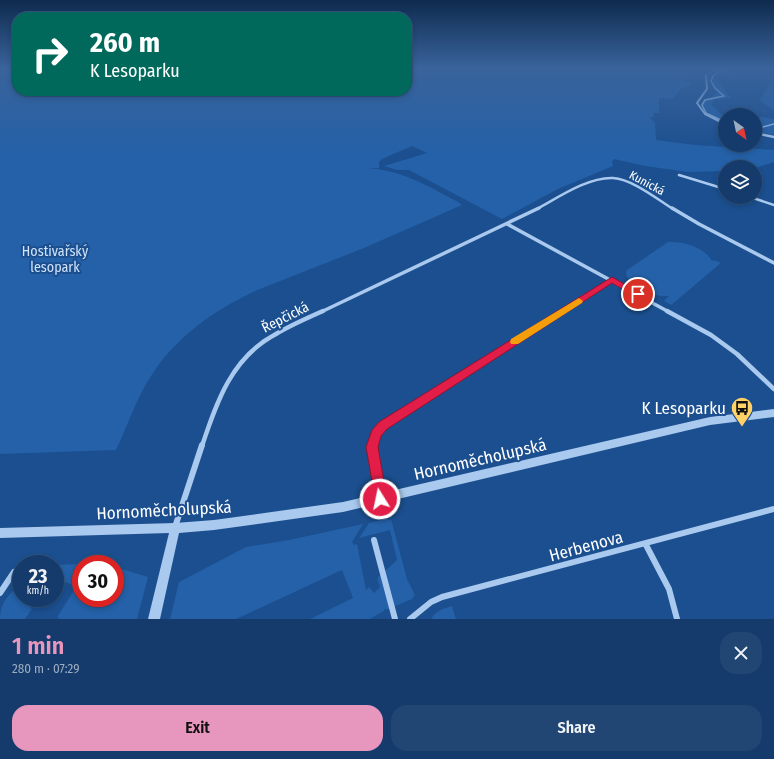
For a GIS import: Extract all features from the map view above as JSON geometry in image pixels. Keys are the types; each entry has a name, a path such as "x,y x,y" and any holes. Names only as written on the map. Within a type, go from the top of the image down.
{"street":[{"path":"702,96 697,102 700,110 703,114 718,121"},
{"path":"762,134 774,137"},
{"path":"680,175 718,187"},
{"name":"Kunická","path":"507,224 593,180 614,178 632,184 699,224 774,263"},
{"path":"762,201 774,205"},
{"path":"507,224 612,280 720,341 774,389"},
{"name":"Řepčická","path":"175,528 220,393 235,369 253,349 275,334 493,229 507,224"},
{"path":"380,499 372,451 373,440 378,430 612,280"},
{"name":"Hornoměcholupská","path":"0,533 175,528 214,525 343,508 710,421 774,413"},
{"name":"Herbenova","path":"410,619 432,602 442,597 774,510"},
{"path":"154,619 175,528"},
{"path":"374,540 395,619"},
{"path":"646,544 669,589 677,619"},
{"path":"0,593 12,575"}],"green space":[{"name":"Hostivařský lesopark","path":"0,96 675,96 672,99 659,98 659,113 653,113 654,117 649,117 655,123 656,140 718,146 718,152 762,152 762,149 774,150 774,162 762,166 762,160 718,160 718,171 687,172 645,166 614,159 612,162 613,166 558,189 502,219 409,170 397,170 384,166 427,153 412,146 382,159 379,162 379,168 368,168 406,176 432,188 462,205 364,248 244,296 200,324 187,334 163,359 147,382 137,401 116,450 0,454"},
{"path":"713,96 729,96 731,98 715,99 711,104 718,111 718,118 702,109 701,105"},
{"path":"762,96 774,96 774,111 760,100"},
{"path":"762,117 774,119 774,135 762,132"},
{"path":"668,242 693,246 704,252 712,261 714,260 721,263 671,305 664,301 669,296 650,294 637,288 628,279 626,273 627,270"},
{"path":"388,518 388,520 391,519 407,579 415,595 412,599 386,610 385,608 384,611 370,619 310,619 353,598 342,570 236,619 170,619 179,582 246,547 289,540 363,524 352,542 354,545 357,544 366,590 369,587 374,593 380,587 377,578 397,560 390,530 359,538 369,523"},
{"path":"72,564 72,584 64,582 64,565"},
{"path":"124,570 148,577 137,619 59,619 57,617 72,594 72,607 124,607"},
{"path":"12,592 12,607 31,607 32,609 25,619 0,619 1,608"},
{"path":"452,606 456,619 431,619 437,612"}],"waterway":[{"path":"718,119 706,113 702,105 705,100 724,96"},
{"path":"762,127 774,124"}],"slow traffic":[{"path":"515,342 579,301"}],"place":[{"name":"K Lesoparku","path":"742,428"}],"route":[{"path":"380,499 372,447 374,436 383,426 612,280 638,294"}]}
